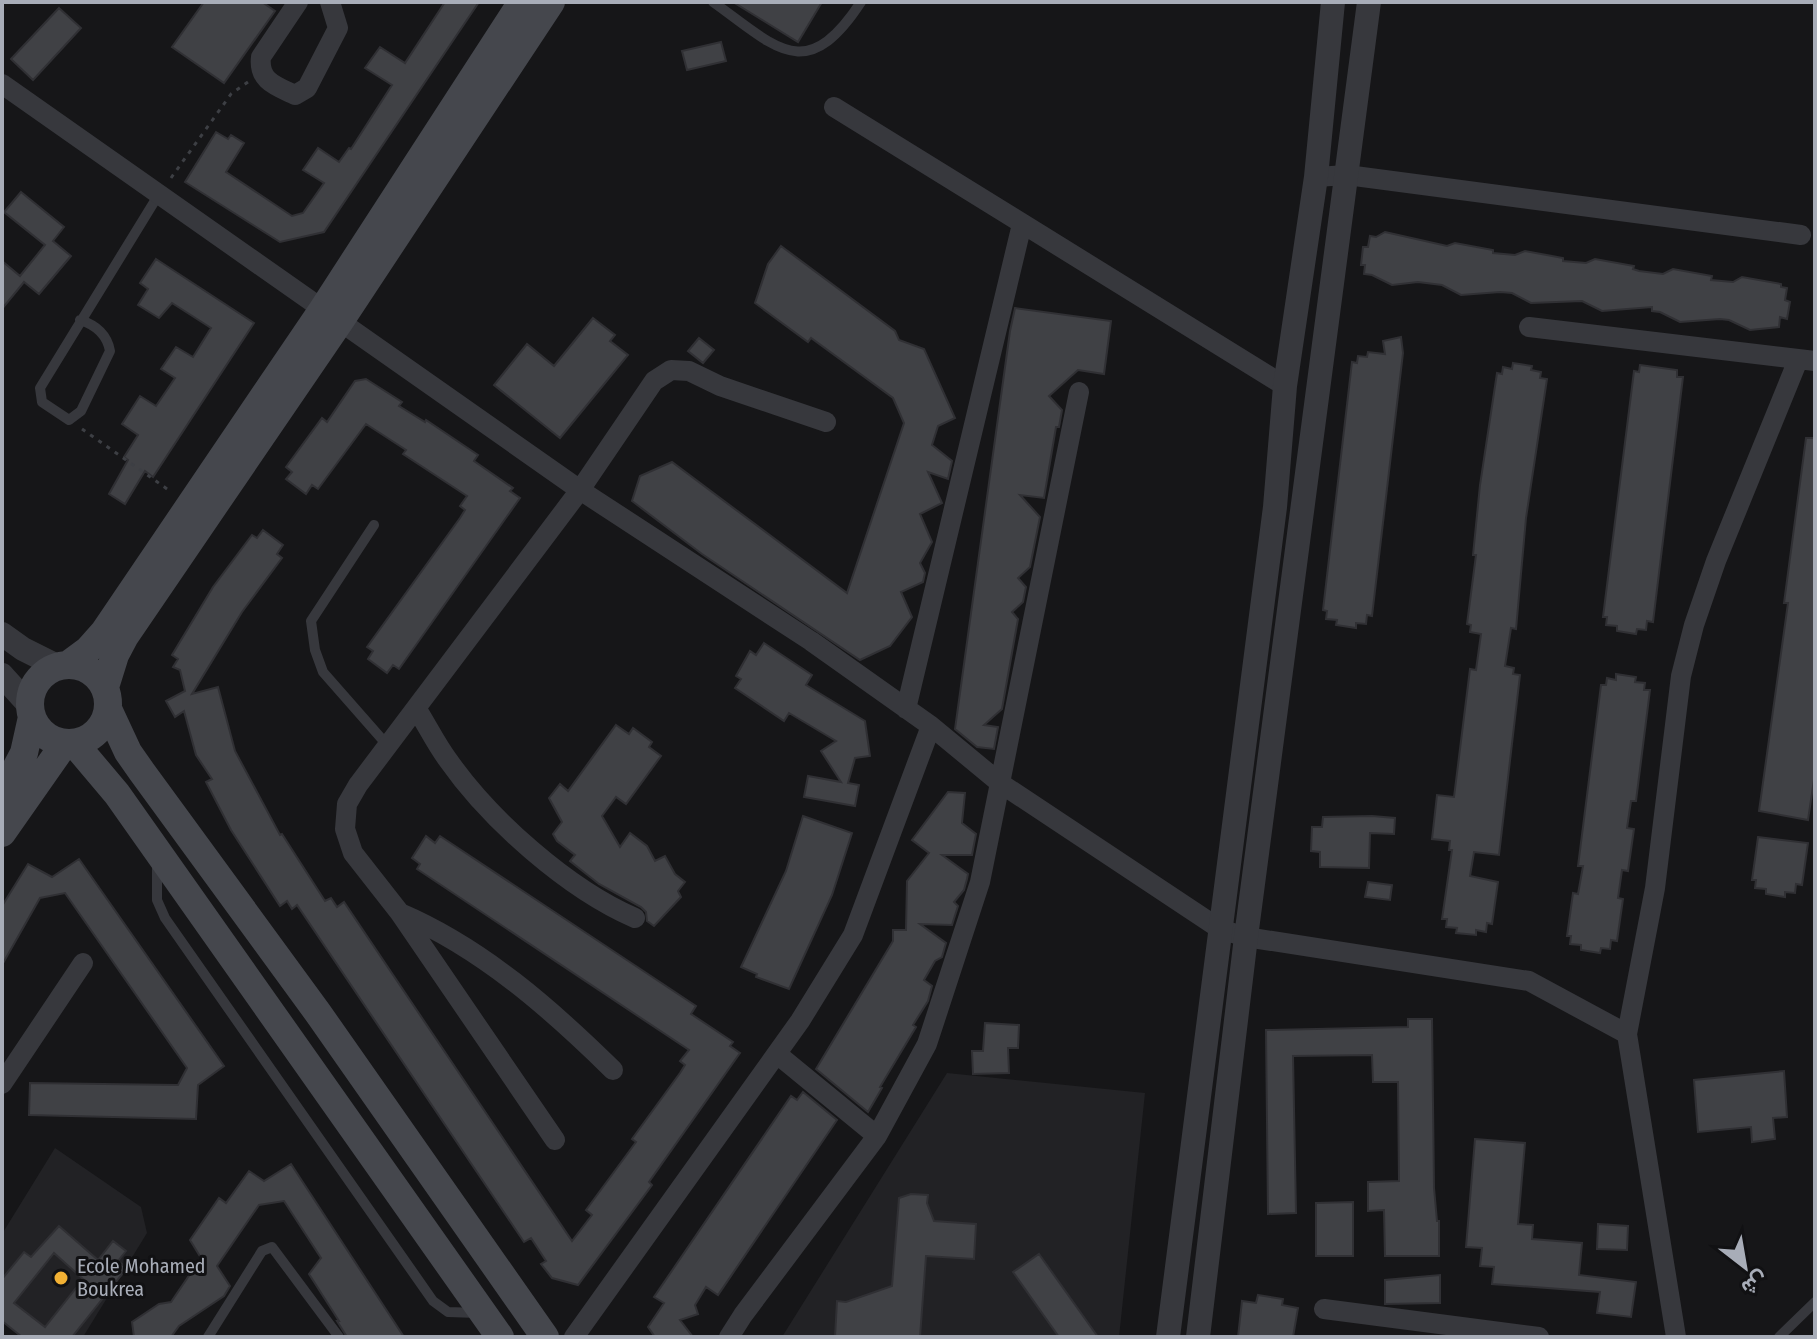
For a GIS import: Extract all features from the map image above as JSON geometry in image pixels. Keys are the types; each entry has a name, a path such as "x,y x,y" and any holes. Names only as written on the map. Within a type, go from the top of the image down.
{"main road":[{"path":"30,711 39,730 51,739 69,743 86,739 97,732 115,655 125,636 332,315 522,2"},
{"path":"2,795 24,753 31,692 37,681 45,672 88,650 104,632 190,505 332,315 551,2"},
{"path":"63,665 90,670 106,698 117,731 142,772 318,1013 545,1337"},
{"path":"2,833 69,743"},
{"path":"69,743 117,794 500,1337"}],"street":[{"path":"298,2 261,57 261,73 266,80 295,95 307,88 338,28 330,2"},
{"path":"1168,1337 1275,507 1285,386 1316,177 1333,2"},
{"path":"1198,1337 1246,937 1369,2"},
{"path":"2,84 580,490 811,641 931,726 1000,783 1220,929 1246,937 1529,981 1627,1034"},
{"path":"834,107 1285,386"},
{"path":"1316,177 1347,175 1801,235"},
{"path":"906,709 1022,224"},
{"path":"1529,327 1807,361 1716,561 1687,651 1681,676 1652,903 1627,1034 1676,1337"},
{"path":"555,1140 400,913 353,853 345,829 347,804 358,785 580,490 654,381 671,370 689,371 720,386 826,422"},
{"path":"729,1337 877,1136 927,1044 980,882 1079,392"},
{"path":"2,634 23,649 63,665"},
{"path":"2,675 30,711"},
{"path":"416,708 448,761 486,806 550,866 617,910 635,918"},
{"path":"574,1337 800,1021 853,935 931,726"},
{"path":"400,913 427,925 494,968 567,1024 613,1070"},
{"path":"2,1084 83,963"},
{"path":"777,1054 877,1136"},
{"path":"1324,1309 1539,1337"}],"lane":[{"path":"713,2 773,44 796,53 818,49 861,2"},
{"path":"80,320 93,324 108,340 110,351 81,411 69,420 42,402 40,388 80,320 159,194"},
{"path":"374,525 311,621 315,650 323,672 388,746"},
{"path":"208,1337 262,1251 272,1247 339,1337"},
{"path":"1779,1337 1815,1302"}],"path":[{"path":"159,194 231,94 261,73"},
{"path":"69,420 190,505"}],"shaded area":[{"path":"947,1073 1145,1093 1119,1337 782,1337"},
{"name":"Ecole Mohamed Boukrea","path":"55,1148 141,1207 147,1233 83,1337 25,1337 2,1322 2,1234"}],"building":[{"path":"204,2 262,2 275,11 224,83 172,47"},
{"path":"445,2 479,2 324,232 280,242 185,182 216,132 228,139 231,135 244,143 226,172 292,216 303,213 324,183 303,170 318,148 339,162 351,149 392,85 365,68 380,47 405,63"},
{"path":"733,2 822,2 798,42"},
{"path":"59,8 81,28 33,80 11,59"},
{"path":"721,42 726,61 687,70 682,51"},
{"path":"21,192 64,227 53,241 71,256 39,294 24,282 2,309 2,261 20,276 45,245 4,212"},
{"path":"1385,232 1447,246 1455,243 1493,250 1493,253 1515,255 1525,251 1563,258 1563,261 1586,263 1595,259 1634,266 1633,269 1639,271 1663,274 1673,269 1712,276 1711,280 1733,282 1742,277 1781,284 1781,287 1787,288 1785,300 1790,302 1787,319 1780,317 1779,327 1750,330 1729,320 1680,322 1652,311 1652,307 1602,311 1582,301 1531,303 1512,293 1461,295 1442,285 1418,282 1392,285 1364,274 1365,265 1361,265 1363,247 1368,247 1370,236 1376,237"},
{"path":"781,246 895,331 899,340 924,349 955,418 938,426 932,445 952,461 948,479 928,472 942,503 920,514 932,542 920,563 925,573 923,582 901,592 912,617 890,646 860,660 702,554 632,501 640,476 672,462 847,593 904,423 893,398 811,338 808,342 755,303 768,264"},
{"path":"156,259 254,323 153,477 145,471 125,504 109,494 128,460 124,457 138,435 122,424 140,396 156,406 175,378 161,369 176,347 193,357 211,328 172,303 159,318 138,305 148,289 140,283"},
{"path":"1015,308 1111,321 1104,374 1078,370 1049,396 1062,410 1059,427 1056,427 1044,498 1020,495 1040,517 1030,567 1018,578 1026,587 1023,602 1012,612 1018,619 1002,709 984,725 998,727 994,749 977,747 955,729"},
{"path":"593,318 615,335 610,341 628,355 560,438 494,385 527,344 554,366"},
{"path":"1401,337 1403,353 1372,616 1367,615 1366,624 1356,623 1356,628 1336,625 1337,620 1326,619 1327,611 1323,610 1352,362 1357,363 1358,356 1367,357 1368,352 1385,354 1383,341"},
{"path":"699,338 714,350 703,363 688,351"},
{"path":"1513,363 1532,366 1531,370 1541,372 1540,378 1547,379 1526,518 1516,629 1511,628 1505,666 1514,668 1513,674 1520,675 1499,855 1474,852 1470,876 1498,882 1492,924 1487,923 1486,932 1476,930 1476,935 1456,933 1457,928 1446,927 1447,919 1442,919 1452,850 1449,850 1450,841 1432,839 1437,795 1454,797 1470,669 1476,670 1481,634 1470,632 1471,625 1467,624 1476,555 1473,555 1480,485 1497,373 1502,374 1503,367 1512,369"},
{"path":"1640,365 1677,370 1677,377 1683,377 1653,622 1647,621 1646,630 1637,629 1636,634 1617,631 1617,626 1606,625 1607,617 1603,617 1634,371 1639,372"},
{"path":"366,379 402,402 399,406 478,455 474,461 513,488 510,491 520,498 399,669 393,665 387,673 368,659 373,651 367,647 460,518 465,510 460,506 467,496 403,454 406,450 366,424 318,489 312,485 306,494 286,479 292,472 286,467 322,418 327,422 355,381"},
{"path":"1806,438 1815,438 1815,773 1808,820 1759,811 1788,603 1784,603"},
{"path":"263,530 283,545 277,554 282,558 242,612 192,694 218,687 235,751 280,835 325,901 331,898 337,907 344,902 572,1241 592,1215 586,1210 636,1142 632,1139 685,1065 680,1061 689,1050 417,869 420,864 412,858 426,836 435,843 440,836 696,1006 691,1014 733,1042 730,1046 740,1053 649,1182 652,1185 578,1285 552,1278 541,1264 546,1261 531,1238 524,1242 297,905 292,909 287,901 280,906 231,830 206,782 212,779 196,755 184,711 175,717 166,701 185,691 180,670 173,667 178,659 172,655 213,587 252,535 257,538"},
{"path":"764,643 812,675 806,685 865,721 870,756 855,758 848,783 859,785 855,806 804,797 808,776 841,782 821,751 836,741 789,713 784,721 735,688 741,679 736,676 750,651 756,655"},
{"path":"1616,674 1636,677 1635,682 1645,683 1644,690 1650,690 1636,801 1631,801 1627,828 1634,829 1628,871 1622,870 1618,898 1623,899 1617,941 1611,940 1610,949 1601,948 1600,953 1581,950 1581,945 1570,944 1571,936 1567,936 1573,893 1578,894 1583,866 1578,866 1601,685 1606,685 1607,678 1616,680"},
{"path":"616,725 629,734 633,728 652,742 649,747 661,756 626,804 616,797 602,816 620,847 630,833 647,846 655,861 665,856 675,874 685,882 678,891 681,897 654,926 647,921 646,912 641,907 599,884 570,861 575,855 553,834 562,822 549,798 560,784 568,791"},
{"path":"948,792 965,793 962,823 976,834 972,855 942,855 968,874 967,879 964,890 954,902 958,906 952,925 920,924 946,943 942,957 935,961 924,980 932,986 928,1001 913,1025 916,1027 868,1112 816,1069 893,941 893,930 906,930 907,881 929,853 912,840"},
{"path":"803,816 852,833 832,895 789,989 756,977 757,974 741,967 786,871"},
{"path":"1323,817 1395,818 1394,834 1370,833 1369,868 1320,867 1320,852 1311,851 1312,827 1322,827"},
{"path":"1758,837 1808,843 1802,885 1796,884 1795,893 1785,892 1785,897 1766,894 1766,889 1755,888 1756,880 1752,880"},
{"path":"79,859 224,1066 198,1085 196,1119 29,1115 30,1083 178,1085 187,1068 65,893 40,898 2,965 2,906 28,864 52,877"},
{"path":"1368,882 1392,885 1390,900 1365,897"},
{"path":"1408,1019 1432,1019 1434,1188 1439,1221 1439,1256 1385,1256 1384,1210 1368,1211 1368,1182 1399,1181 1398,1082 1373,1082 1372,1055 1293,1056 1296,1213 1268,1214 1266,1030 1408,1027"},
{"path":"985,1023 1019,1025 1018,1048 1008,1048 1009,1073 973,1074 972,1051 983,1051"},
{"path":"1784,1071 1787,1117 1773,1118 1775,1139 1752,1142 1751,1127 1698,1132 1694,1080"},
{"path":"803,1092 837,1120 718,1295 706,1287 695,1305 698,1314 680,1320 693,1337 655,1337 648,1327 664,1303 654,1297 791,1096 797,1100"},
{"path":"1475,1139 1525,1143 1518,1224 1533,1225 1532,1239 1582,1243 1579,1275 1636,1282 1631,1317 1597,1313 1600,1292 1492,1284 1494,1267 1480,1266 1482,1248 1466,1247"},
{"path":"291,1164 404,1337 347,1337 309,1274 321,1258 284,1201 259,1205 217,1266 230,1286 224,1296 179,1326 171,1337 134,1337 132,1322 159,1304 171,1302 201,1258 190,1240 219,1198 226,1203 249,1171 264,1181"},
{"path":"911,1194 928,1195 927,1203 934,1221 976,1224 974,1259 926,1256 920,1337 835,1337 837,1301 846,1302 892,1286 899,1198"},
{"path":"1353,1202 1353,1256 1316,1256 1316,1203"},
{"path":"1598,1224 1628,1226 1627,1250 1597,1249"},
{"path":"59,1226 98,1260 113,1241 126,1251 118,1261 127,1268 72,1337 22,1337 2,1321 2,1279 24,1252 31,1257","holes":["54,1253 83,1279 45,1327 14,1303"]},
{"path":"1039,1254 1098,1337 1059,1337 1013,1272"},
{"path":"1440,1275 1440,1303 1385,1304 1385,1280"},
{"path":"1258,1295 1283,1299 1282,1305 1298,1308 1293,1337 1238,1337 1242,1301 1256,1303"}],"place":[{"name":"Ecole Mohamed Boukrea","path":"61,1278"}]}
